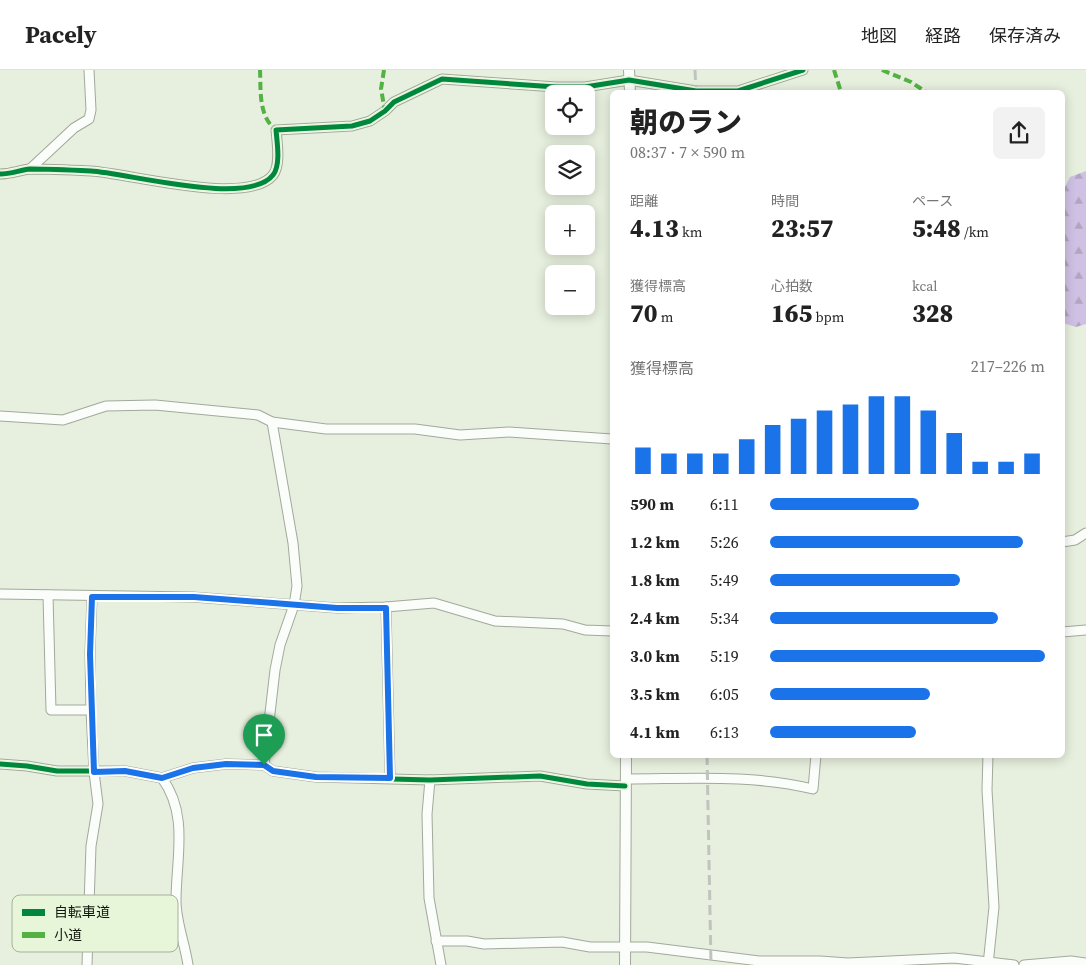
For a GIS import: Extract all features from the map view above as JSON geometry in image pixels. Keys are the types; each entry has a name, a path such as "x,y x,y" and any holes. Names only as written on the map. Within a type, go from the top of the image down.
{"street":[{"path":"30,169 74,128 89,120 91,110 89,70"},
{"path":"741,90 803,70"},
{"path":"629,75 630,90"},
{"path":"0,174 12,174 30,169 93,171 189,185 244,188 257,185 274,175 277,165 276,130 352,126 370,121 394,102 442,79 556,87 585,87 629,75 688,90"},
{"path":"0,416 63,420 106,406 156,405 258,415 272,422 326,429 415,430 460,435 508,432 610,440"},
{"path":"264,765 275,670 280,645 294,605 297,586 294,551 272,422"},
{"path":"1065,542 1075,540 1086,533"},
{"path":"0,594 92,597 194,597 337,608 386,608 434,603 495,621 562,624 585,630 610,631"},
{"path":"48,595 51,710 91,710"},
{"path":"89,895 91,846 98,804 94,772 91,710 92,597"},
{"path":"386,608 390,778"},
{"path":"1065,632 1086,630"},
{"path":"625,965 626,758"},
{"path":"0,764 57,771 125,771 162,778 193,768 226,764 264,765 273,771 290,774 430,780 540,776 587,784 736,779 781,781 813,789 816,758"},
{"path":"988,758 987,790 994,907 988,964"},
{"path":"162,778 171,790 179,816 180,845 176,895"},
{"path":"430,780 427,814 429,898 441,965"},
{"path":"178,912 188,965"},
{"path":"436,942 467,941 484,944 562,942 590,947 647,947 759,962 848,963 954,958 988,964 1014,965"},
{"path":"87,952 87,965"},
{"path":"1024,965 1071,961 1086,963"}],"green space":[{"path":"1086,171 1086,324 1076,327 1065,324 1065,187 1070,177"}],"railway":[{"path":"695,70 696,90"},
{"path":"707,758 711,965"}],"marked path":[{"path":"260,70 263,110 266,118 276,130"},
{"path":"384,70 381,89 385,111"},
{"path":"834,70 840,90"},
{"path":"882,70 911,82 923,90"}],"cycle path":[{"path":"741,90 803,70"},
{"path":"0,174 30,169 91,171 187,186 239,188 260,184 273,175 278,160 276,130 352,126 370,121 394,102 442,79 556,87 585,87 629,80 690,90"},
{"path":"0,764 57,771 125,771 162,778 193,768 226,764 264,765 273,771 316,777 430,780 540,776 587,784 625,786"}],"route":[{"path":"92,597 194,597 337,608 386,608 390,778 316,777 273,771 264,765 226,764 193,768 162,778 125,771 94,772 90,654 92,597"}]}
